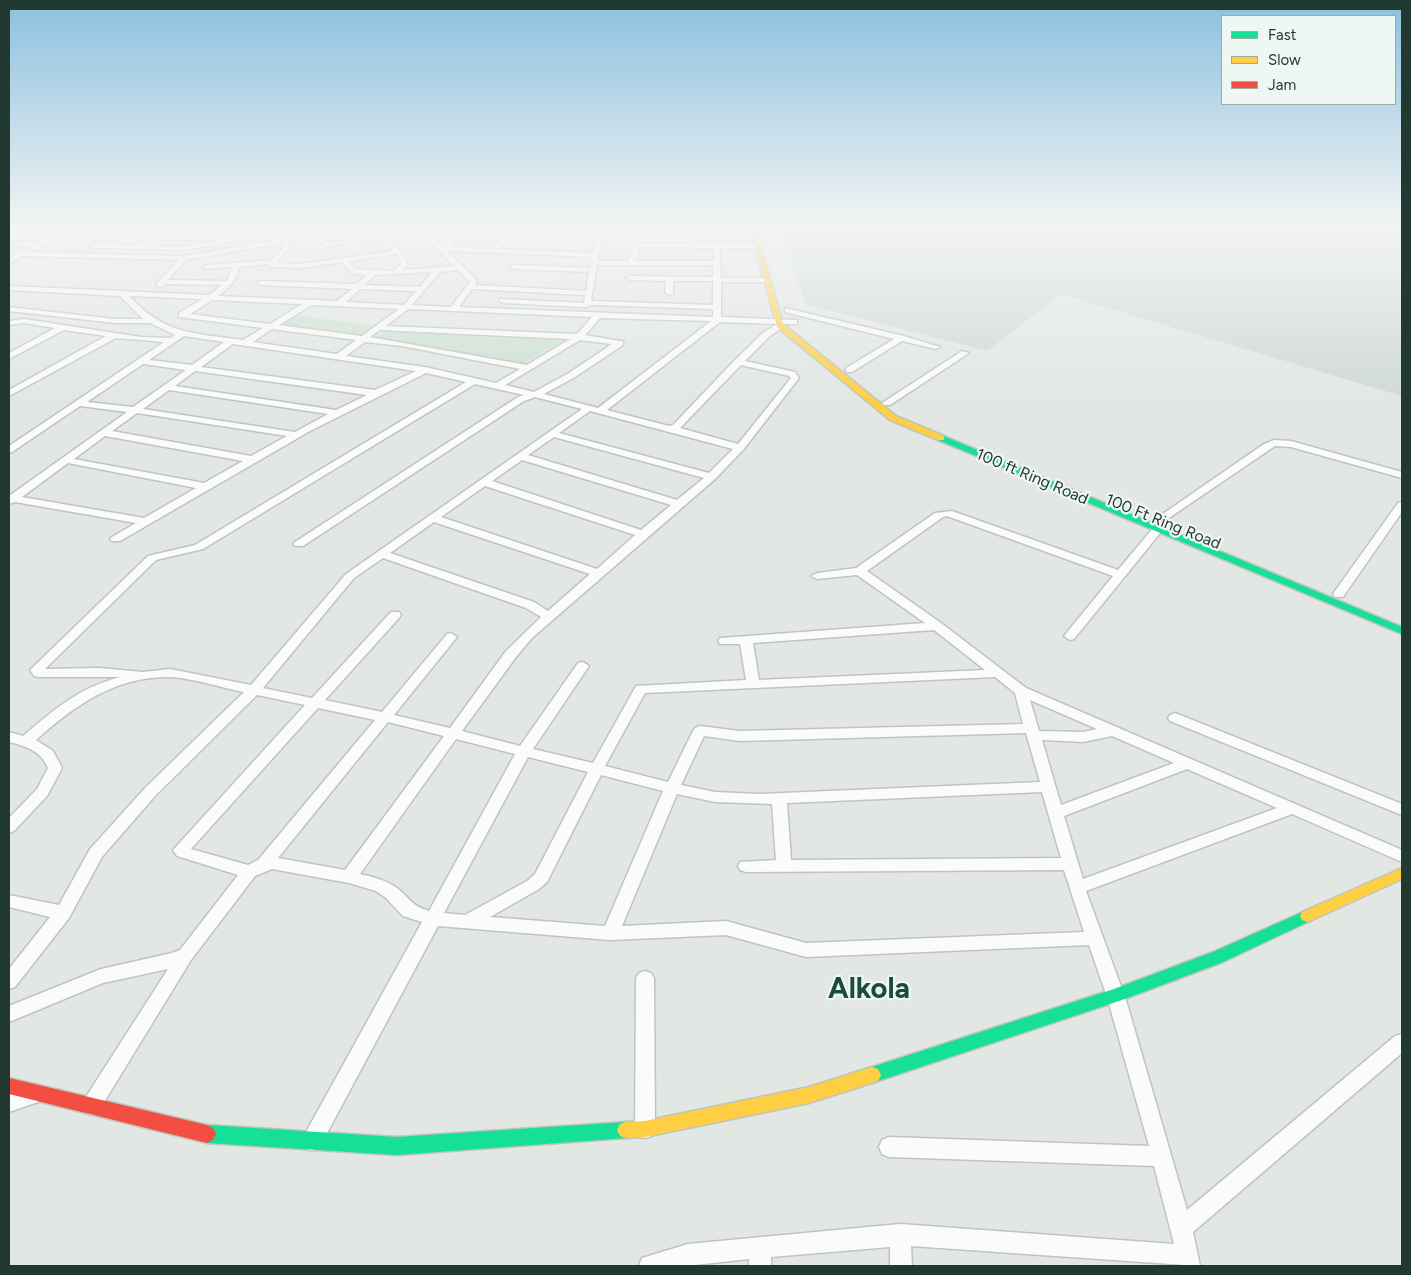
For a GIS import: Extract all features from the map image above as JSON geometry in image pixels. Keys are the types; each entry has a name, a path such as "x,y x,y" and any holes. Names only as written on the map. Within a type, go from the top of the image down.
{"main road":[{"path":"768,286 779,323"},
{"name":"100 Ft Ring Road","path":"777,286 794,322 887,403 904,415 1158,525 1402,620"},
{"name":"100 ft Ring Road","path":"779,323 893,418 1158,525 1402,631"},
{"path":"9,1086 205,1134 397,1146 645,1129 809,1095 1116,996 1218,957 1402,873"}],"street":[{"path":"150,295 160,286"},
{"path":"161,328 210,298 225,286"},
{"path":"240,300 254,286"},
{"path":"349,286 423,289"},
{"path":"339,357 406,307 426,286"},
{"path":"453,310 471,287 511,289 532,286 589,293"},
{"path":"586,315 590,286"},
{"path":"669,286 669,292"},
{"path":"9,982 63,913 96,853 150,792 254,690 350,576 552,434 595,410 717,320 718,286"},
{"path":"339,304 358,287"},
{"path":"9,288 453,310 779,323 794,322"},
{"path":"496,311 511,289"},
{"path":"122,294 161,328 182,334 425,370 537,395 740,448"},
{"path":"503,301 718,307"},
{"path":"245,343 309,303"},
{"path":"9,309 123,322 152,321"},
{"path":"788,310 936,347"},
{"path":"182,316 365,339 528,368"},
{"path":"498,386 579,337 597,316"},
{"path":"9,356 83,318"},
{"path":"9,323 24,321 141,339 172,340"},
{"path":"672,429 779,323"},
{"path":"299,544 521,399 537,395 620,343 579,337 380,328"},
{"path":"9,393 116,334"},
{"path":"12,446 182,334"},
{"path":"849,370 901,338"},
{"path":"10,499 231,341"},
{"path":"887,403 965,353"},
{"path":"141,361 375,393"},
{"path":"349,877 511,654 598,573 711,477 740,448 795,378 792,374 738,362"},
{"path":"116,539 250,459 375,393 425,370"},
{"path":"474,381 199,547 152,558 36,670 39,673 99,672 147,675 181,673 385,717 596,770 716,796 779,798 1048,787"},
{"path":"167,387 338,413"},
{"path":"77,403 134,410 296,436"},
{"path":"104,433 250,459"},
{"path":"552,434 711,477"},
{"path":"1070,636 1121,575 1158,525 1267,446 1274,443 1290,444 1402,475"},
{"path":"521,456 678,504"},
{"path":"66,460 204,486"},
{"path":"484,482 643,534"},
{"path":"10,499 145,521"},
{"path":"1339,594 1402,506"},
{"path":"817,576 859,571 940,514 948,513 1121,575"},
{"path":"433,518 598,573"},
{"path":"382,554 530,605 549,617"},
{"path":"859,571 937,626 1021,691 1402,856"},
{"path":"396,615 181,850 183,852 257,868 272,863 349,877 387,889 409,911 433,919 610,933 726,928 806,950 1095,938"},
{"path":"724,641 937,626"},
{"path":"91,1106 186,955 452,637"},
{"path":"746,640 753,685"},
{"path":"312,1140 524,751 583,666"},
{"path":"468,922 541,878 596,770 641,689 999,674"},
{"path":"26,741 54,716 80,699 105,688 147,675"},
{"path":"650,1266 688,1255 760,1256 900,1235 1188,1261 1182,1228 1116,996 1078,888 1021,691"},
{"path":"1175,718 1402,810"},
{"path":"610,933 672,788 700,731 740,736 1033,732 1083,737 1113,731"},
{"path":"9,737 26,741 47,752 55,768 53,777 9,826"},
{"path":"1056,813 1188,763"},
{"path":"779,798 784,867"},
{"path":"1078,888 1293,808"},
{"path":"746,866 1071,864"},
{"path":"9,901 63,913"},
{"path":"9,1014 101,976 169,962 186,955"},
{"path":"645,978 645,1129"},
{"path":"1182,1228 1402,1042"},
{"path":"9,1103 38,1093"},
{"path":"889,1147 1161,1156"},
{"path":"900,1235 901,1266"}],"shaded area":[{"path":"799,286 1402,286 1402,396 1061,294 987,351 806,304"}],"green space":[{"path":"294,315 377,326 362,337 278,325"},
{"path":"387,330 567,338 522,365 376,337"}],"traffic: fast":[{"path":"941,438 1402,631"},
{"path":"872,1075 1116,995 1218,957 1307,916"},
{"path":"207,1134 397,1146 626,1130"}],"traffic: slow":[{"path":"769,286 780,325 893,418 941,438"},
{"path":"1307,916 1402,873"},
{"path":"626,1130 645,1129 809,1095 872,1075"}],"traffic: jam":[{"path":"9,1086 207,1134"}],"district":[{"name":"Alkola","path":"869,990"}]}
